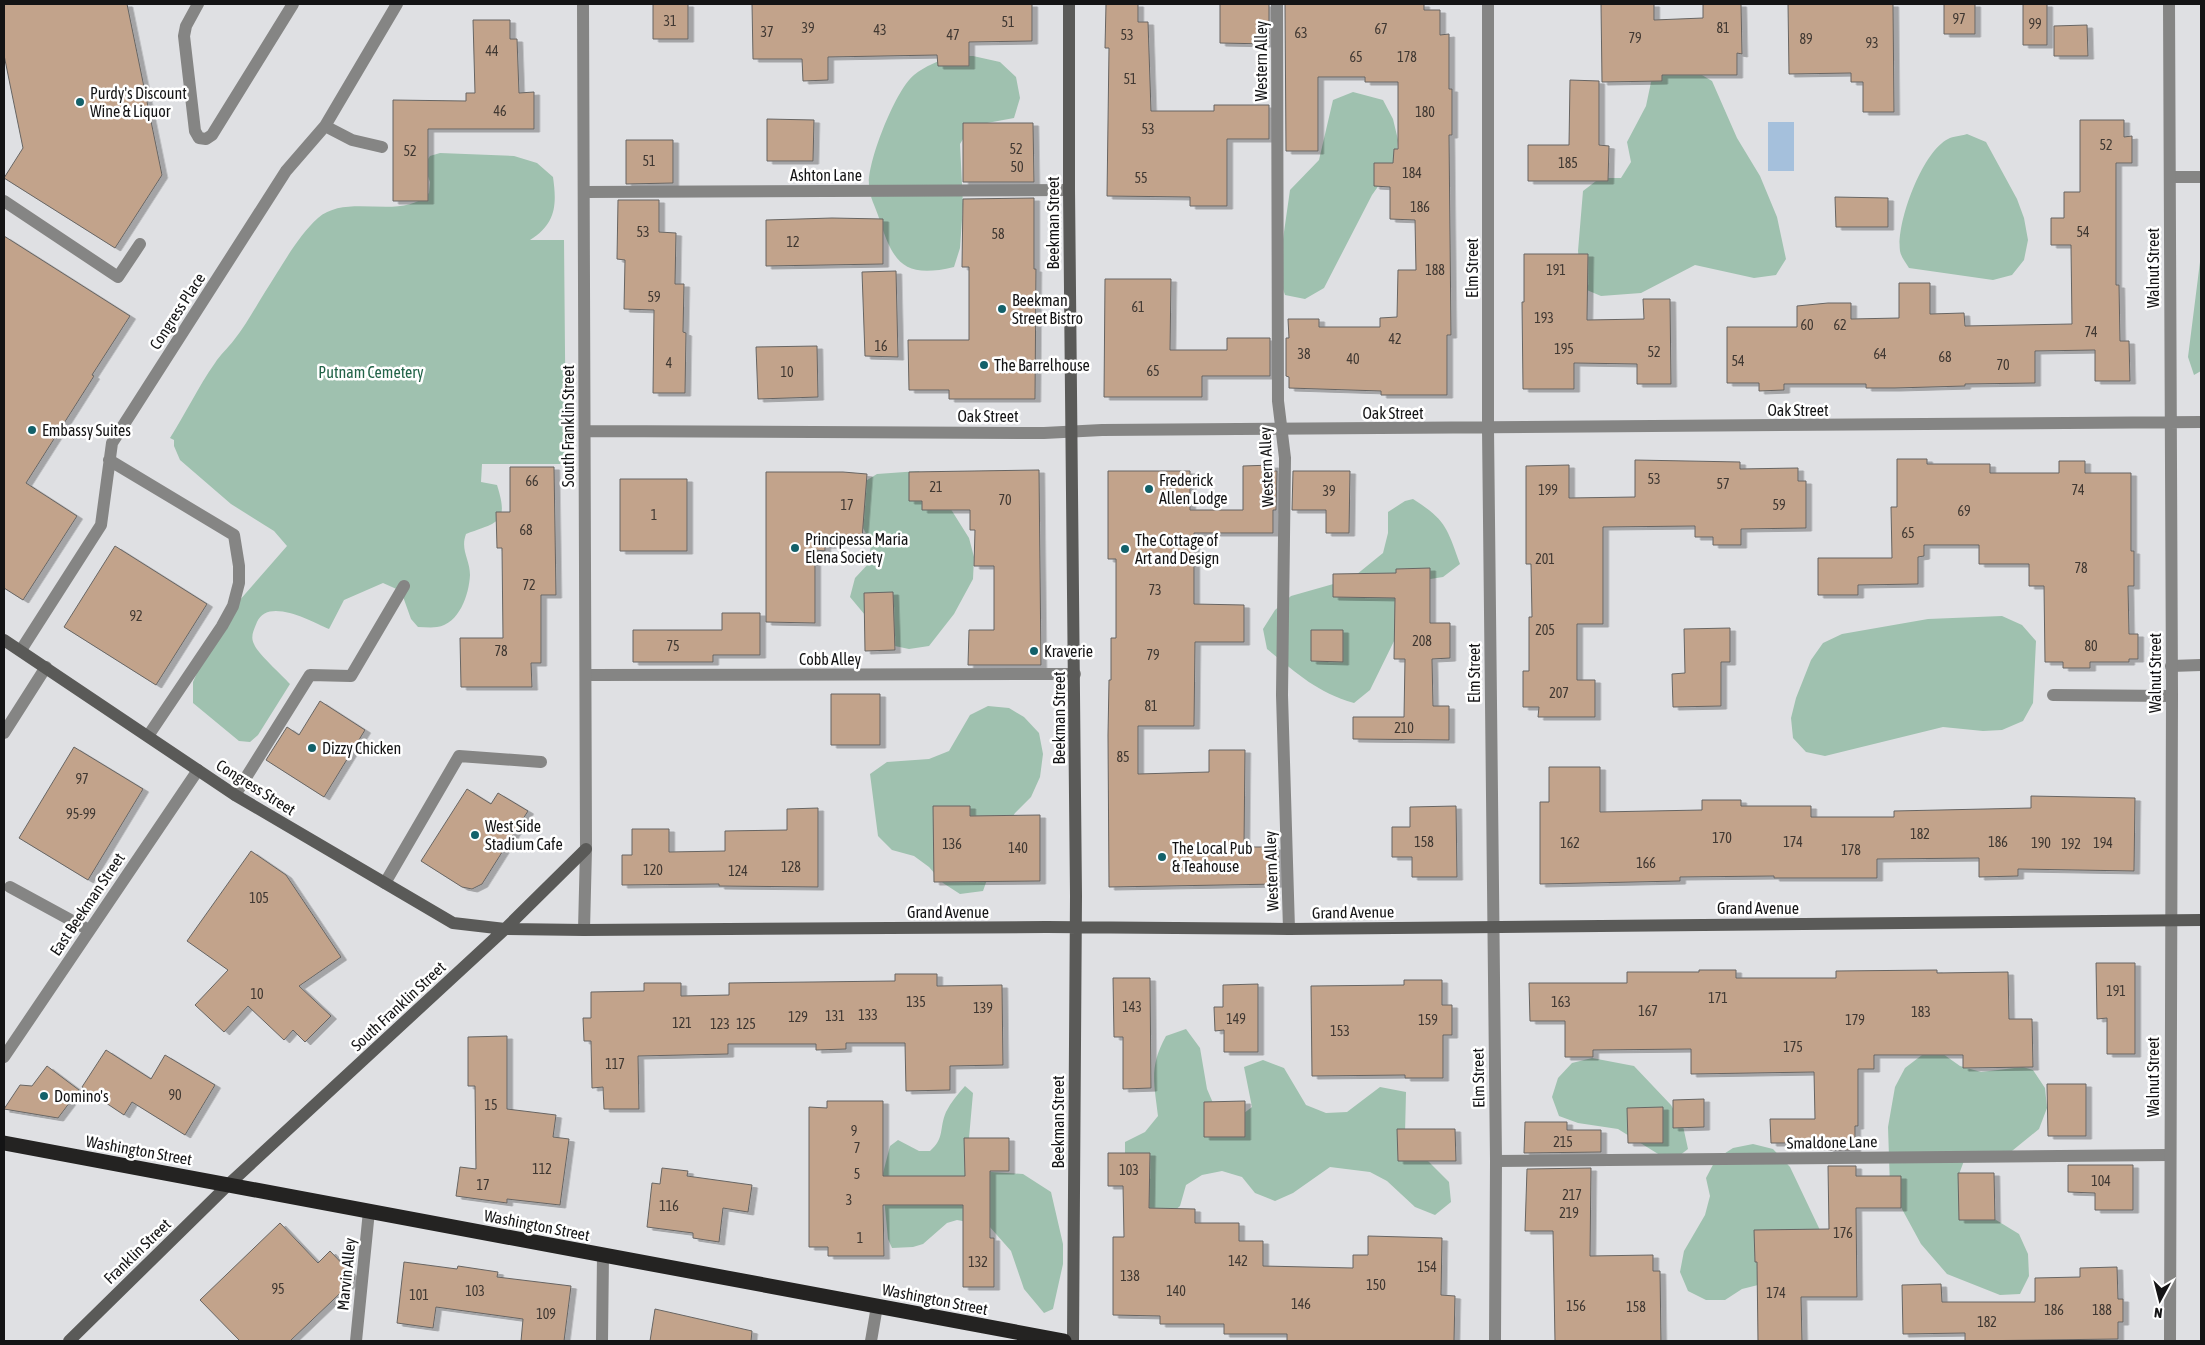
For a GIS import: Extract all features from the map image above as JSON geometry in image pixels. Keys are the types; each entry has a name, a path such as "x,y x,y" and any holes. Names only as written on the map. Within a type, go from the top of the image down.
{"highway":[{"name":"Washington Street","path":"4,1144 229,1184 1064,1341"}],"street":[{"path":"198,4 186,26 185,46 195,131 199,138 206,139 212,135 293,4"},
{"name":"South Franklin Street","path":"583,4 586,675 584,930"},
{"name":"Beekman Street","path":"1070,4 1068,190 1075,674 1076,928 1073,1341"},
{"name":"Western Alley","path":"1277,4 1278,391 1285,458 1282,695 1289,929"},
{"name":"Elm Street","path":"1488,4 1488,428 1496,1161 1496,1341"},
{"name":"Walnut Street","path":"2169,4 2172,666 2169,1155 2170,1341"},
{"name":"Congress Place","path":"21,650 101,525 112,443 286,171 325,126 392,5"},
{"path":"325,126 352,140 382,147"},
{"path":"2170,177 2201,177"},
{"name":"Ashton Lane","path":"584,192 1068,190"},
{"path":"4,200 118,277 140,244"},
{"name":"Oak Street","path":"585,431 1071,432 2201,422"},
{"path":"110,460 234,535 239,566 239,583 233,606 222,626 148,736"},
{"path":"235,795 310,675 351,676 404,586"},
{"name":"Congress Street","path":"4,640 235,795 453,923 505,929"},
{"path":"2172,666 2201,665"},
{"path":"4,733 46,667"},
{"name":"Cobb Alley","path":"586,675 1075,674"},
{"path":"2053,695 2172,696"},
{"path":"386,883 459,756 541,762"},
{"name":"East Beekman Street","path":"4,1057 198,770"},
{"name":"South Franklin Street","path":"229,1184 505,929 586,849"},
{"path":"10,887 90,930"},
{"name":"Grand Avenue","path":"505,929 1289,929 2201,920"},
{"name":"Smaldone Lane","path":"1496,1161 2169,1155"},
{"name":"Franklin Street","path":"69,1341 229,1184"},
{"name":"Marvin Alley","path":"356,1341 369,1211"},
{"path":"602,1341 603,1255"},
{"path":"871,1341 877,1306"}],"green space":[{"path":"952,56 973,56 1000,62 1016,77 1020,98 1014,118 971,126 960,144 963,205 960,248 954,267 923,271 912,269 903,264 890,246 870,193 870,174 884,127 891,110 907,83 923,69"},
{"path":"1670,56 1712,81 1737,138 1760,176 1777,217 1786,259 1776,275 1754,278 1695,265 1641,293 1601,296 1582,288 1578,251 1583,191 1600,178 1621,178 1631,162 1627,142 1646,106 1654,68"},
{"path":"1353,92 1383,100 1393,119 1398,140 1396,161 1372,195 1324,288 1305,299 1285,295 1278,274 1290,190 1319,160 1333,100"},
{"path":"1967,134 1986,142 2017,199 2024,218 2028,240 2024,260 2012,275 1993,280 1909,268 1902,258 1900,251 1902,224 1920,173 1938,146 1950,138"},
{"name":"Putnam Cemetery","path":"440,153 514,156 537,163 553,177 555,196 553,213 545,227 530,240 564,240 566,464 482,464 481,482 497,485 502,507 501,514 498,519 486,527 466,534 464,545 470,569 468,591 457,615 445,625 418,627 411,619 401,591 383,583 344,600 329,629 290,613 270,611 263,615 257,622 253,633 254,644 290,684 258,735 250,742 239,741 193,703 193,682 218,625 287,546 274,531 231,504 180,460 174,446 174,440 170,438 209,372 232,343 289,254 310,226 318,218 330,211 344,207 390,207 418,201 429,193 430,182 424,165 430,156"},
{"path":"2201,254 2201,371 2194,375 2188,357"},
{"path":"919,471 931,489 947,503 969,538 974,557 973,579 954,614 929,646 909,649 890,645 850,597 855,578 869,563 871,542 860,523 859,485 877,474"},
{"path":"1413,499 1439,519 1448,533 1460,564 1443,577 1424,580 1370,690 1354,703 1341,699 1308,681 1267,649 1263,629 1275,610 1291,596 1351,579 1383,553 1388,533 1388,512 1405,501"},
{"path":"2002,616 2022,625 2036,641 2033,703 2023,721 2002,730 1983,731 1943,727 1825,756 1806,752 1793,738 1791,718 1796,698 1811,660 1823,643 1842,634 1928,619"},
{"path":"988,706 1009,708 1024,717 1039,733 1043,754 1040,777 1031,797 1015,813 1005,829 983,891 960,894 943,883 929,867 914,856 892,850 878,836 870,774 887,762 929,759 949,751 970,715"},
{"path":"1186,1029 1200,1048 1207,1089 1216,1110 1235,1120 1252,1107 1244,1067 1263,1060 1284,1068 1306,1105 1326,1113 1347,1112 1380,1087 1406,1092 1405,1134 1418,1151 1449,1182 1451,1202 1435,1215 1415,1207 1387,1181 1370,1172 1330,1167 1293,1193 1275,1201 1255,1193 1242,1177 1222,1171 1202,1175 1186,1185 1180,1206 1165,1219 1145,1216 1125,1161 1125,1142 1145,1132 1158,1116 1154,1075 1157,1057 1166,1036"},
{"path":"1943,1054 1960,1066 1981,1072 2023,1067 2033,1070 2045,1088 2047,1108 2039,1129 2007,1155 1965,1158 1958,1177 1967,1197 1983,1212 2019,1234 2028,1254 2029,1276 2020,1294 2000,1295 1947,1274 1921,1244 1890,1187 1888,1127 1895,1087 1905,1068 1922,1055"},
{"path":"1592,1058 1634,1066 1671,1105 1683,1126 1688,1149 1671,1162 1618,1129 1578,1123 1559,1116 1552,1097 1558,1078 1572,1063"},
{"path":"965,1086 973,1093 969,1138 975,1158 991,1172 1023,1174 1051,1192 1063,1244 1063,1264 1053,1309 1044,1313 1024,1289 1011,1251 989,1226 957,1220 947,1223 923,1244 913,1247 892,1248 888,1239 882,1177 890,1146 898,1140 919,1151 930,1151 938,1142 948,1108"},
{"path":"1753,1144 1773,1149 1790,1167 1828,1247 1762,1284 1742,1289 1725,1300 1706,1300 1688,1291 1680,1272 1684,1251 1705,1215 1710,1196 1706,1178 1716,1159 1733,1148"}],"water":[{"path":"1768,122 1794,122 1794,171 1768,171"}],"building":[{"name":"Purdy's Discount Wine & Liquor","path":"4,4 127,4 162,175 115,248 4,178 23,148 4,55"},
{"path":"653,4 688,4 688,39 653,39"},
{"path":"752,4 1032,4 1032,41 969,42 969,66 938,66 937,55 828,57 828,80 803,81 802,59 753,59"},
{"path":"1106,4 1138,4 1138,22 1148,22 1151,111 1214,111 1214,105 1269,105 1269,139 1227,139 1227,206 1190,206 1190,197 1107,196 1109,48 1105,48"},
{"path":"1220,4 1269,4 1269,44 1220,43"},
{"path":"1285,4 1424,4 1424,10 1440,10 1440,35 1449,34 1449,89 1452,89 1452,135 1449,135 1451,335 1447,335 1447,395 1381,395 1381,391 1289,388 1289,377 1286,376 1286,338 1289,338 1288,319 1319,319 1319,327 1380,327 1380,318 1397,317 1398,270 1416,270 1415,220 1390,219 1390,187 1374,186 1374,163 1393,163 1394,149 1398,149 1398,82 1365,82 1365,77 1318,77 1318,151 1286,151"},
{"path":"1601,4 1654,4 1654,20 1703,18 1703,4 1741,4 1742,54 1737,53 1737,75 1662,75 1662,81 1602,82"},
{"path":"1788,4 1893,4 1894,112 1863,112 1863,82 1851,82 1851,73 1789,74"},
{"path":"1944,4 1975,4 1975,34 1944,34"},
{"path":"2023,4 2047,4 2047,45 2023,45"},
{"path":"473,20 510,20 510,39 517,39 519,93 534,92 534,129 428,129 428,201 393,201 393,100 466,101 466,93 475,93"},
{"path":"2087,25 2088,56 2054,56 2054,26"},
{"path":"1570,80 1599,81 1599,145 1609,146 1608,181 1528,181 1528,145 1569,145"},
{"path":"767,119 814,120 813,161 767,161"},
{"path":"2080,120 2124,120 2124,137 2132,136 2132,163 2116,163 2116,285 2119,285 2120,341 2129,341 2130,381 2095,381 2095,350 2035,351 2035,383 1895,388 1866,388 1866,384 1784,384 1784,390 1759,391 1759,383 1727,383 1727,327 1797,327 1797,306 1828,303 1851,303 1851,319 1899,318 1899,283 1930,283 1930,314 1964,313 1965,326 2072,324 2071,245 2051,245 2051,218 2064,218 2064,192 2080,192"},
{"path":"963,123 1033,123 1034,182 963,182"},
{"path":"626,140 673,140 673,183 626,184"},
{"path":"1835,197 1888,198 1888,227 1836,227"},
{"path":"1034,198 1034,269 1036,269 1035,399 949,399 949,390 909,390 908,340 969,340 969,267 962,267 963,199"},
{"path":"618,200 659,200 659,232 676,233 675,284 684,284 683,332 686,333 685,393 653,393 654,310 624,309 625,260 617,259"},
{"path":"883,219 883,264 766,266 766,220"},
{"name":"Embassy Suites","path":"4,236 130,316 26,483 77,516 23,600 4,588"},
{"path":"1524,254 1588,254 1587,320 1644,319 1643,299 1670,299 1671,384 1637,384 1637,364 1574,363 1574,389 1523,389 1522,302 1524,302"},
{"path":"896,271 898,357 865,356 862,272"},
{"path":"1105,279 1171,279 1170,350 1227,350 1227,338 1270,338 1270,376 1202,376 1202,397 1104,397"},
{"path":"817,346 818,397 758,399 756,347"},
{"path":"1897,459 1927,459 1927,464 1990,464 1990,473 2059,473 2059,461 2085,461 2085,473 2131,473 2131,551 2134,551 2134,586 2128,586 2129,634 2138,634 2138,659 2129,659 2129,662 2090,662 2090,668 2063,668 2063,662 2045,662 2044,586 2029,586 2029,564 1979,564 1979,545 1924,545 1924,556 1918,557 1918,584 1858,585 1858,595 1818,595 1818,558 1892,558 1891,507 1897,507"},
{"path":"1635,460 1740,462 1740,469 1798,468 1798,481 1806,481 1806,528 1741,529 1741,545 1713,545 1713,537 1695,537 1695,526 1603,527 1603,624 1577,624 1577,680 1595,680 1595,717 1538,717 1539,707 1523,707 1523,671 1529,671 1529,617 1532,617 1531,564 1526,564 1526,466 1569,465 1569,498 1635,497"},
{"path":"1273,465 1273,471 1277,471 1276,510 1273,510 1273,533 1194,533 1194,604 1244,605 1244,642 1195,642 1194,726 1138,726 1138,774 1209,772 1209,750 1245,750 1244,847 1278,847 1279,884 1109,887 1109,680 1111,680 1111,638 1116,638 1116,559 1108,559 1108,471 1190,471 1190,510 1243,510 1243,466"},
{"path":"510,467 554,467 556,595 541,595 541,663 531,663 532,687 461,687 460,638 503,638 502,548 497,548 496,512 510,512"},
{"path":"1039,470 1041,665 968,665 969,630 994,630 994,566 974,566 975,530 970,530 970,510 922,510 922,501 909,501 909,472"},
{"path":"1293,471 1350,471 1349,533 1326,533 1326,510 1292,510"},
{"name":"Principessa Maria Elena Society","path":"766,472 843,472 867,474 862,539 831,536 831,545 825,545 825,551 815,550 815,623 766,622"},
{"path":"620,479 687,479 687,551 620,551"},
{"path":"115,546 207,604 156,685 64,627"},
{"path":"1430,568 1430,623 1450,623 1450,658 1432,659 1433,706 1449,706 1449,740 1353,739 1353,717 1404,717 1405,659 1394,659 1395,598 1333,597 1333,574 1396,573 1396,569"},
{"path":"893,592 895,650 865,651 864,593"},
{"path":"722,613 760,613 760,655 713,655 713,662 633,662 633,630 722,630"},
{"path":"1730,628 1730,662 1721,662 1721,706 1673,707 1672,674 1685,673 1684,629"},
{"path":"1311,630 1343,630 1343,662 1311,661"},
{"path":"831,694 880,694 880,745 831,745"},
{"name":"Dizzy Chicken","path":"320,701 365,730 324,797 266,760 287,727 299,735"},
{"path":"74,747 143,789 88,880 19,838"},
{"path":"1549,767 1600,767 1600,812 1702,810 1702,800 1741,800 1741,806 1811,806 1811,817 1894,817 1894,811 2031,808 2031,796 2135,798 2134,871 2018,869 2018,876 1979,877 1979,858 1877,859 1877,878 1680,877 1680,881 1540,884 1540,802 1549,802"},
{"name":"West Side Stadium Cafe","path":"467,789 491,804 498,793 528,811 482,884 472,889 462,887 421,861"},
{"path":"933,806 970,806 970,816 1040,815 1040,881 934,882"},
{"path":"1456,806 1457,877 1412,877 1412,857 1392,857 1392,827 1410,827 1410,807"},
{"path":"818,808 818,887 719,886 719,884 622,885 622,855 632,855 632,829 669,829 669,852 725,851 725,831 787,830 787,809"},
{"path":"251,851 286,875 341,957 299,986 331,1016 305,1042 293,1030 284,1040 248,1006 224,1032 195,1005 228,970 187,941"},
{"path":"2096,963 2135,963 2135,1054 2107,1054 2107,1018 2097,1019"},
{"path":"1699,970 1736,970 1736,978 1836,978 1836,971 1937,970 1937,973 2008,972 2009,1019 2032,1019 2033,1067 1963,1068 1963,1055 1874,1055 1874,1069 1858,1069 1858,1126 1855,1126 1855,1150 1828,1150 1828,1143 1771,1143 1770,1119 1815,1119 1814,1072 1691,1074 1691,1049 1593,1050 1593,1057 1565,1057 1565,1021 1530,1021 1529,983 1627,983 1627,972 1699,972"},
{"path":"895,974 937,974 937,986 1002,985 1003,1065 950,1066 950,1090 906,1091 905,1043 846,1043 846,1049 816,1050 816,1044 728,1044 728,1054 638,1056 639,1109 604,1109 603,1087 592,1088 591,1041 584,1041 583,1018 591,1018 591,992 644,991 644,983 681,983 681,996 729,995 729,983 895,981"},
{"path":"1113,978 1150,978 1151,1088 1123,1089 1123,1037 1114,1037"},
{"path":"1404,980 1442,980 1442,1005 1452,1005 1452,1035 1443,1035 1443,1078 1405,1078 1405,1075 1312,1076 1311,986 1404,985"},
{"path":"1258,984 1258,1052 1224,1052 1224,1030 1215,1031 1214,1007 1223,1007 1223,985"},
{"path":"507,1036 507,1109 556,1115 553,1137 569,1139 560,1205 507,1199 507,1203 456,1196 460,1167 476,1169 475,1086 468,1086 468,1037"},
{"path":"106,1050 151,1079 165,1055 215,1085 185,1135 132,1102 124,1115 82,1087"},
{"name":"Domino's","path":"47,1066 79,1090 58,1118 4,1109 20,1085 32,1086"},
{"path":"2047,1084 2086,1084 2086,1136 2048,1136"},
{"path":"1704,1099 1704,1127 1673,1128 1673,1100"},
{"path":"827,1101 883,1101 883,1176 965,1176 964,1138 1009,1138 1009,1171 990,1171 990,1238 994,1238 994,1287 963,1287 963,1205 883,1205 884,1256 828,1256 828,1247 809,1247 809,1107 827,1108"},
{"path":"1245,1101 1245,1137 1204,1137 1204,1102"},
{"path":"1663,1107 1663,1143 1628,1143 1627,1108"},
{"path":"1525,1122 1567,1122 1567,1130 1601,1130 1601,1152 1524,1153"},
{"path":"1397,1129 1455,1129 1456,1161 1398,1161"},
{"path":"1108,1153 1150,1153 1149,1208 1195,1209 1195,1223 1239,1223 1239,1241 1263,1241 1263,1266 1353,1268 1353,1255 1368,1255 1368,1236 1442,1238 1441,1295 1455,1296 1454,1341 1287,1341 1287,1334 1224,1334 1224,1324 1160,1324 1160,1316 1113,1315 1113,1237 1124,1237 1123,1186 1108,1186"},
{"path":"2068,1165 2133,1165 2133,1210 2095,1210 2095,1193 2068,1192"},
{"path":"1828,1166 1856,1166 1856,1176 1901,1176 1901,1208 1856,1208 1857,1297 1801,1297 1802,1341 1758,1341 1757,1262 1755,1262 1754,1230 1829,1229"},
{"path":"662,1168 688,1171 687,1176 752,1185 748,1212 723,1208 719,1242 693,1238 693,1233 647,1227 652,1183 660,1184"},
{"path":"1591,1168 1590,1256 1653,1255 1653,1271 1660,1271 1661,1341 1555,1341 1553,1231 1525,1231 1527,1169"},
{"path":"1958,1173 1994,1173 1995,1220 1959,1220"},
{"path":"280,1223 318,1263 330,1251 354,1276 354,1280 290,1341 240,1341 200,1300"},
{"path":"404,1262 457,1269 458,1266 498,1272 497,1277 571,1286 564,1341 521,1341 523,1319 436,1307 433,1328 397,1323"},
{"path":"2117,1267 2118,1299 2123,1299 2123,1322 2118,1322 2118,1339 1965,1341 1965,1333 1903,1334 1902,1285 1941,1284 1942,1302 2035,1302 2035,1278 2080,1277 2080,1268"},
{"path":"655,1309 752,1331 751,1341 650,1341"}],"place":[{"name":"Purdy's Discount Wine & Liquor","path":"80,102"},
{"name":"Beekman Street Bistro","path":"1002,309"},
{"name":"The Barrelhouse","path":"984,365"},
{"name":"Embassy Suites","path":"32,430"},
{"name":"Frederick Allen Lodge","path":"1149,489"},
{"name":"Principessa Maria Elena Society","path":"795,548"},
{"name":"The Cottage of Art and Design","path":"1125,549"},
{"name":"Kraverie","path":"1034,651"},
{"name":"Dizzy Chicken","path":"312,748"},
{"name":"West Side Stadium Cafe","path":"475,835"},
{"name":"The Local Pub & Teahouse","path":"1162,857"},
{"name":"Domino's","path":"44,1096"}]}
